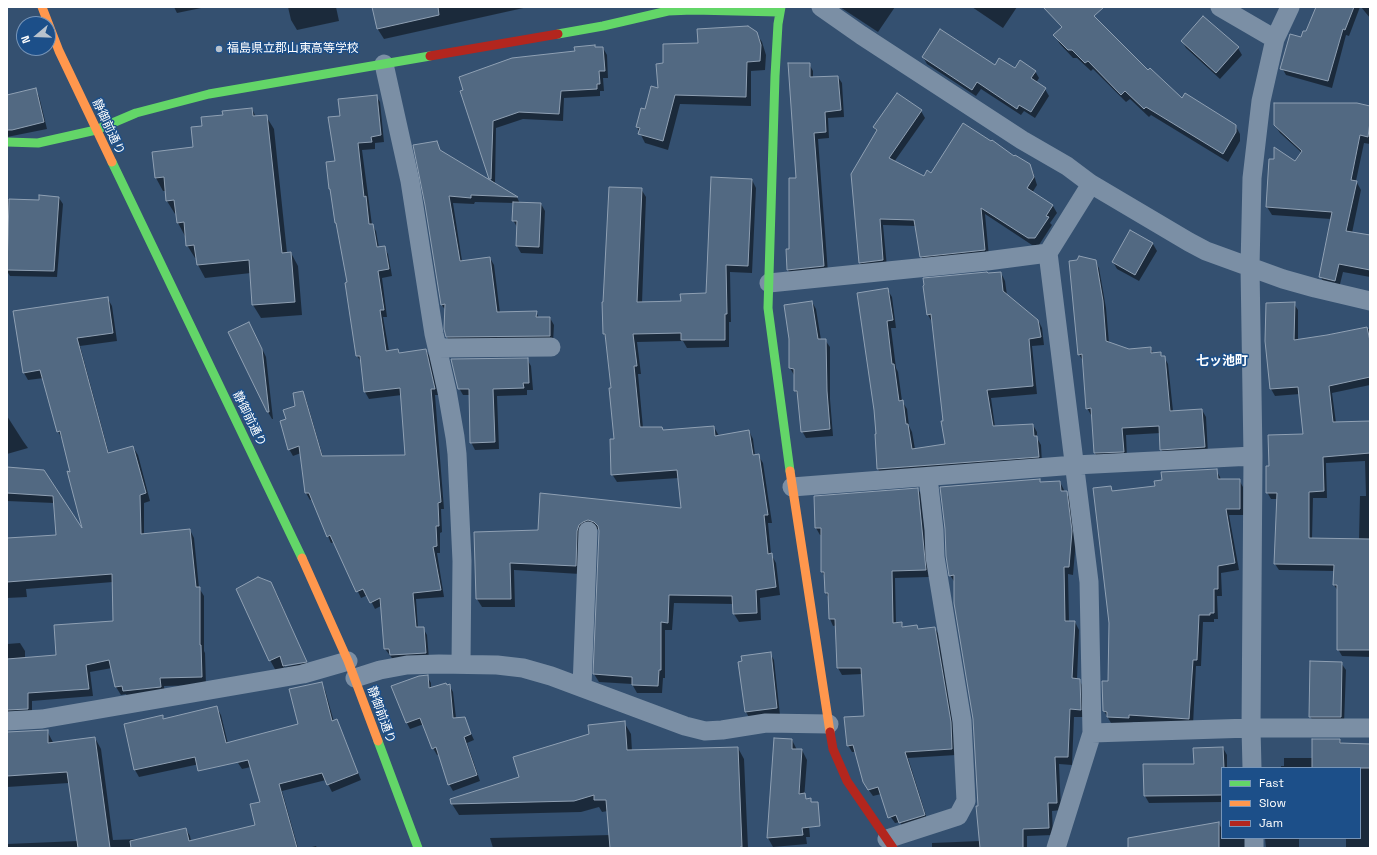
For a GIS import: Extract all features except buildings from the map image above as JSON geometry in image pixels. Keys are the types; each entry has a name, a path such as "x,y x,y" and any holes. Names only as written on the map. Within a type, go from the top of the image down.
{"street":[{"name":"静御前通り","path":"42,7 59,51 96,130 315,585 351,669 418,848"},
{"path":"821,7 861,36 1015,136 1068,166 1090,184 1200,248 1283,279 1370,301"},
{"path":"1220,7 1275,39"},
{"path":"1252,767 1251,728 1254,456 1250,267 1252,178 1260,101 1275,39 1290,7"},
{"path":"7,142 38,143 96,130 136,113 208,94 603,26 668,11 780,9 775,76 768,308 770,324 792,487 833,750 847,781 890,844 958,816 966,801 962,721 936,557 928,477"},
{"path":"384,64 410,181 434,334 447,391 457,454 462,561 461,664"},
{"path":"1056,848 1092,733 1089,582 1048,253 1090,184"},
{"path":"769,283 987,261 1048,253"},
{"path":"437,348 551,347"},
{"path":"792,487 1075,465 1254,456"},
{"path":"582,687 588,531"},
{"path":"7,721 42,719 296,676 351,669 380,670 407,665 461,664 497,665 523,668 582,687 685,726 705,731 722,730 766,723 829,724"},
{"path":"1092,733 1251,728 1370,728"}],"traffic: fast":[{"path":"781,7 778,24 775,76 768,308 790,471"},
{"path":"558,34 603,26 668,11 693,10 779,12"},
{"path":"7,142 38,143 96,130 136,113 209,94 430,56"},
{"path":"112,162 302,558"},
{"path":"378,741 418,848"}],"traffic: slow":[{"path":"42,7 59,51 112,162"},
{"path":"790,471 830,732"},
{"path":"302,558 348,661 378,741"}],"traffic: jam":[{"path":"430,56 558,34"},
{"path":"830,732 833,749 847,781 893,848"}],"place":[{"name":"福島県立郡山東高等学校","path":"219,49"}],"district":[{"name":"七ッ池町","path":"1222,361"}]}
